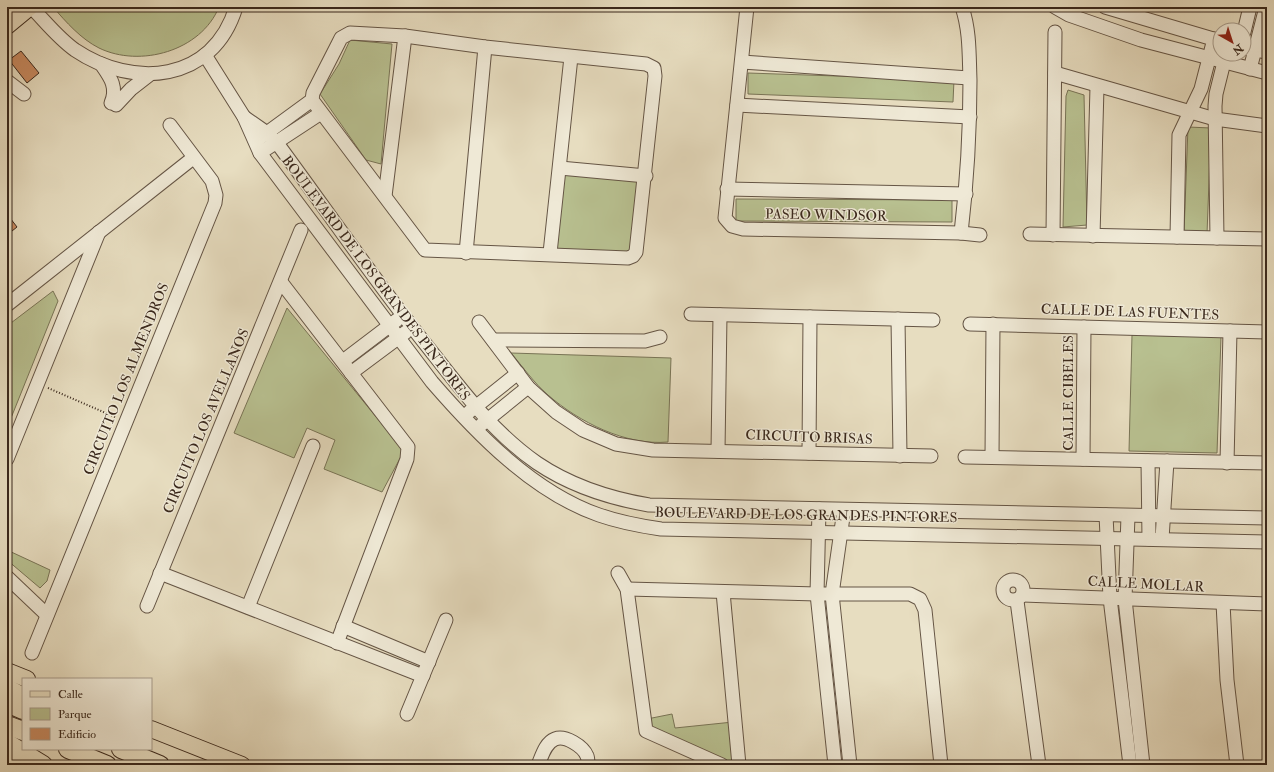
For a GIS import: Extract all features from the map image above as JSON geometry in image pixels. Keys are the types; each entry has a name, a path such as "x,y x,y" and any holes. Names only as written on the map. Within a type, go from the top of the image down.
{"highway":[{"path":"7,688 22,696"},
{"path":"7,703 22,710"},
{"path":"7,724 22,731"},
{"path":"7,744 43,765"},
{"path":"70,750 108,765"},
{"path":"123,750 160,765"}],"main road":[{"path":"7,26 31,7"},
{"path":"7,671 24,678"},
{"path":"152,728 242,765"},
{"path":"7,756 30,765"}],"street":[{"path":"31,7 74,49 101,64 126,72 149,74 168,73 189,65 205,55 223,34 236,7"},
{"name":"PASEO WINDSOR","path":"747,7 725,218 732,226 743,229 961,233 980,236"},
{"path":"961,233 966,194 970,117 969,40 967,22 962,7"},
{"path":"1054,7 1069,11 1141,40 1209,59"},
{"path":"1106,7 1212,39"},
{"path":"1246,22 1250,7"},
{"path":"1250,69 1266,7"},
{"path":"354,32 405,36 485,47 646,64 654,68 655,76 646,176 636,252 634,256 628,258 425,250 320,113 312,100 313,93 338,44 345,34 354,32"},
{"path":"1053,235 1055,32"},
{"path":"385,196 405,36"},
{"path":"466,252 485,47"},
{"path":"1177,238 1179,135 1201,89 1212,52"},
{"name":"BOULEVARD DE LOS GRANDES PINTORES","path":"205,55 244,117 257,148 432,382 475,429 522,470 571,503 598,515 629,524 661,530 840,532 1267,542"},
{"path":"550,254 571,57"},
{"path":"742,62 970,78"},
{"path":"1217,238 1216,94 1230,62"},
{"path":"1237,62 1250,69 1267,73"},
{"path":"101,64 114,85 113,104 149,74"},
{"path":"1055,73 1097,87 1190,113 1215,119 1267,126"},
{"path":"7,81 24,94"},
{"path":"1093,236 1097,87"},
{"path":"257,148 267,133 312,100"},
{"path":"737,105 970,117"},
{"path":"257,148 277,143 320,113"},
{"name":"BOULEVARD DE LOS GRANDES PINTORES","path":"244,117 267,133 277,143 412,327 487,420 514,445 548,469 578,486 617,500 649,505 1267,518"},
{"name":"CIRCUITO LOS ALMENDROS","path":"32,653 215,202 216,195 212,182 170,125"},
{"path":"7,305 193,158"},
{"path":"560,168 646,176"},
{"name":"PASEO WINDSOR","path":"728,189 966,194"},
{"name":"CIRCUITO LOS AVELLANOS","path":"147,606 302,230"},
{"path":"7,459 99,232"},
{"path":"1030,234 1267,239"},
{"path":"281,282 405,441 409,453 337,643"},
{"path":"691,314 933,320"},
{"path":"343,361 403,315"},
{"path":"718,451 720,315"},
{"path":"809,453 810,317"},
{"path":"898,319 900,456"},
{"name":"CIRCUITO BRISAS","path":"479,322 528,387 556,412 583,430 616,444 653,450 930,456"},
{"name":"CALLE DE LAS FUENTES","path":"970,324 1267,332"},
{"path":"992,457 993,324"},
{"path":"351,373 412,327"},
{"name":"CALLE CIBELES","path":"1083,459 1084,327"},
{"path":"1227,462 1230,331"},
{"path":"492,340 645,341 660,337"},
{"path":"463,417 518,374"},
{"path":"475,429 528,387"},
{"path":"248,607 313,446"},
{"path":"965,457 1267,464"},
{"path":"1148,461 1149,539"},
{"path":"1162,539 1167,461"},
{"path":"818,509 817,594 835,765"},
{"path":"844,510 832,594 850,765"},
{"path":"1106,515 1110,598 1130,765"},
{"path":"1128,516 1125,599 1143,765"},
{"path":"160,573 423,676"},
{"path":"618,573 627,589 646,731 722,765"},
{"path":"7,577 47,615"},
{"path":"627,589 817,594 910,594 920,599 926,610 941,765"},
{"path":"723,592 739,765"},
{"name":"CALLE MOLLAR","path":"1038,765 1020,598 1110,598 1267,604"},
{"path":"1223,603 1227,680 1237,765"},
{"path":"407,714 446,620"},
{"path":"343,626 429,662"},
{"path":"538,765 548,745 555,739 561,738 568,740 584,750 588,757 588,765"}],"path":[{"path":"37,384 126,421"}],"green space":[{"path":"53,7 219,7 210,22 198,35 184,45 168,52 133,56 115,54 92,44 74,30"},
{"path":"350,40 392,44 381,164 366,160 320,94 339,64"},
{"path":"748,73 954,80 953,102 748,94"},
{"path":"1068,90 1084,95 1087,225 1063,227 1066,96"},
{"path":"1188,127 1211,128 1207,234 1184,233"},
{"path":"562,172 644,177 632,255 553,250"},
{"path":"736,199 952,200 952,222 736,221"},
{"path":"53,291 58,301 7,428 7,326"},
{"path":"287,308 404,451 382,492 324,469 335,440 307,428 294,458 234,433"},
{"path":"1132,335 1221,337 1217,453 1129,451"},
{"path":"511,353 671,358 668,442 636,440 620,436 589,423 560,405 548,395 533,380"},
{"path":"7,550 50,570 47,581 40,588 7,560"},
{"path":"672,714 675,728 733,722 737,765 727,765 648,729 647,719"}],"building":[{"path":"21,51 39,73 27,83 9,60"},
{"path":"7,214 17,227 7,235"}]}
